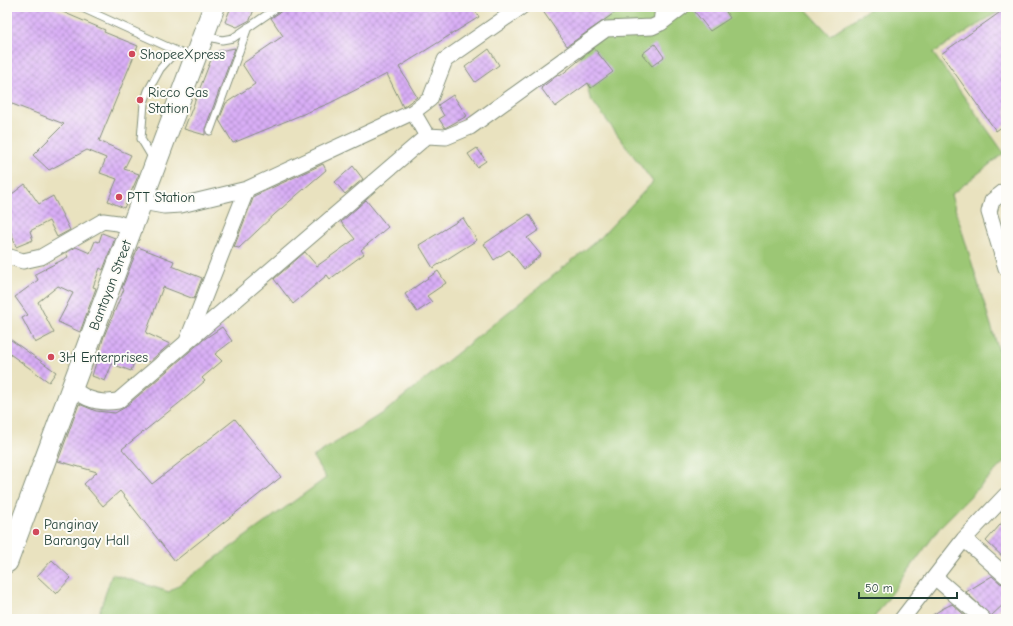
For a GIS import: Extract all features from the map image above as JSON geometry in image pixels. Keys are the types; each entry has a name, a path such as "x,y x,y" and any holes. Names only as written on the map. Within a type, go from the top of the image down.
{"main road":[{"name":"Bantayan Street","path":"7,562 71,386 156,164 185,55 203,35 214,7"}],"street":[{"path":"142,202 164,206 181,205 247,189 413,112 430,98 445,60 522,7"},
{"path":"661,22 663,7"},
{"path":"71,386 79,395 103,403 118,401 428,136 446,137 470,127 606,29 652,27 682,7"},
{"path":"413,112 428,136"},
{"path":"186,344 247,189"},
{"path":"1006,190 992,201 989,212 1001,241 1006,268"},
{"path":"7,256 22,261 41,257 103,221 118,223 131,228"},
{"path":"906,618 964,539 1004,501"},
{"path":"964,539 1006,576"},
{"path":"936,578 983,619"}],"lane":[{"path":"80,7 185,55"},
{"path":"203,35 222,40 232,38 278,7"},
{"path":"210,131 248,27"},
{"path":"156,164 141,139 142,115 148,91 160,69 185,55"}],"green space":[{"path":"568,7 804,7 830,35 872,7 1006,7 933,53 1004,153 951,195 1005,371 1006,460 941,526 873,619 97,619 112,574 169,592 326,478 313,457 387,410 601,237 653,182 590,98"}],"building":[{"path":"7,7 51,7 138,46 99,141 131,155 124,169 139,174 124,208 108,201 117,179 100,173 106,158 87,150 49,170 33,155 64,124 7,102"},
{"path":"231,7 255,7 250,20 237,27 225,22"},
{"path":"288,7 473,7 479,17 399,67 417,97 403,107 387,74 330,103 233,143 219,120 226,103 255,84 242,64 283,36 271,18"},
{"path":"540,7 623,7 567,46"},
{"path":"691,7 723,7 730,18 710,31"},
{"path":"1006,8 1006,124 996,131 941,54"},
{"path":"655,44 664,57 652,66 642,54"},
{"path":"235,48 205,129 205,135 184,129 214,52"},
{"path":"594,48 613,72 591,88 588,83 555,107 541,88 559,74 560,76"},
{"path":"489,49 499,65 475,82 465,67"},
{"path":"453,95 467,116 445,128 439,119 444,116 438,105"},
{"path":"477,148 486,161 477,167 468,154"},
{"path":"323,164 326,170 275,214 239,248 234,247 254,196"},
{"path":"353,166 363,179 345,194 335,182"},
{"path":"25,184 39,204 53,196 70,230 57,237 49,221 30,231 33,240 16,247 11,232 7,235 7,198"},
{"path":"366,200 388,227 361,250 364,254 330,279 327,275 293,304 274,279 305,252 317,266 355,239 341,222"},
{"path":"529,214 539,230 527,238 541,255 524,269 509,250 494,260 484,244"},
{"path":"463,218 477,240 433,268 419,245"},
{"path":"102,233 115,238 103,270 100,268 93,287 96,288 80,332 58,322 73,293 58,286 38,302 54,333 35,343 22,318 28,315 15,297 38,280 35,274 68,257 66,253 76,247 90,253 95,241 99,242"},
{"path":"138,247 174,261 172,266 202,278 194,299 163,287 146,333 170,344 149,362 136,357 131,371 112,364 105,381 92,376 104,336 124,289 122,288"},
{"path":"438,271 446,283 427,296 432,302 417,312 405,294"},
{"path":"222,327 232,341 215,354 222,361 202,378 205,381 188,396 122,449 152,484 235,419 281,477 175,561 120,491 103,506 84,484 97,472 58,461 79,404 96,411 115,413 124,408 203,340"},
{"path":"7,337 56,372 49,382 7,352"},
{"path":"1006,518 1006,560 986,541"},
{"path":"52,560 71,578 56,594 37,576"},
{"path":"992,576 1000,583 1006,585 1006,602 991,616 966,592"},
{"path":"952,604 969,619 926,619 942,609"}],"place":[{"name":"ShopeeXpress","path":"132,54"},
{"name":"Ricco Gas Station","path":"140,100"},
{"name":"PTT Station","path":"119,197"},
{"name":"3H Enterprises","path":"51,357"},
{"name":"Panginay Barangay Hall","path":"36,532"}]}
